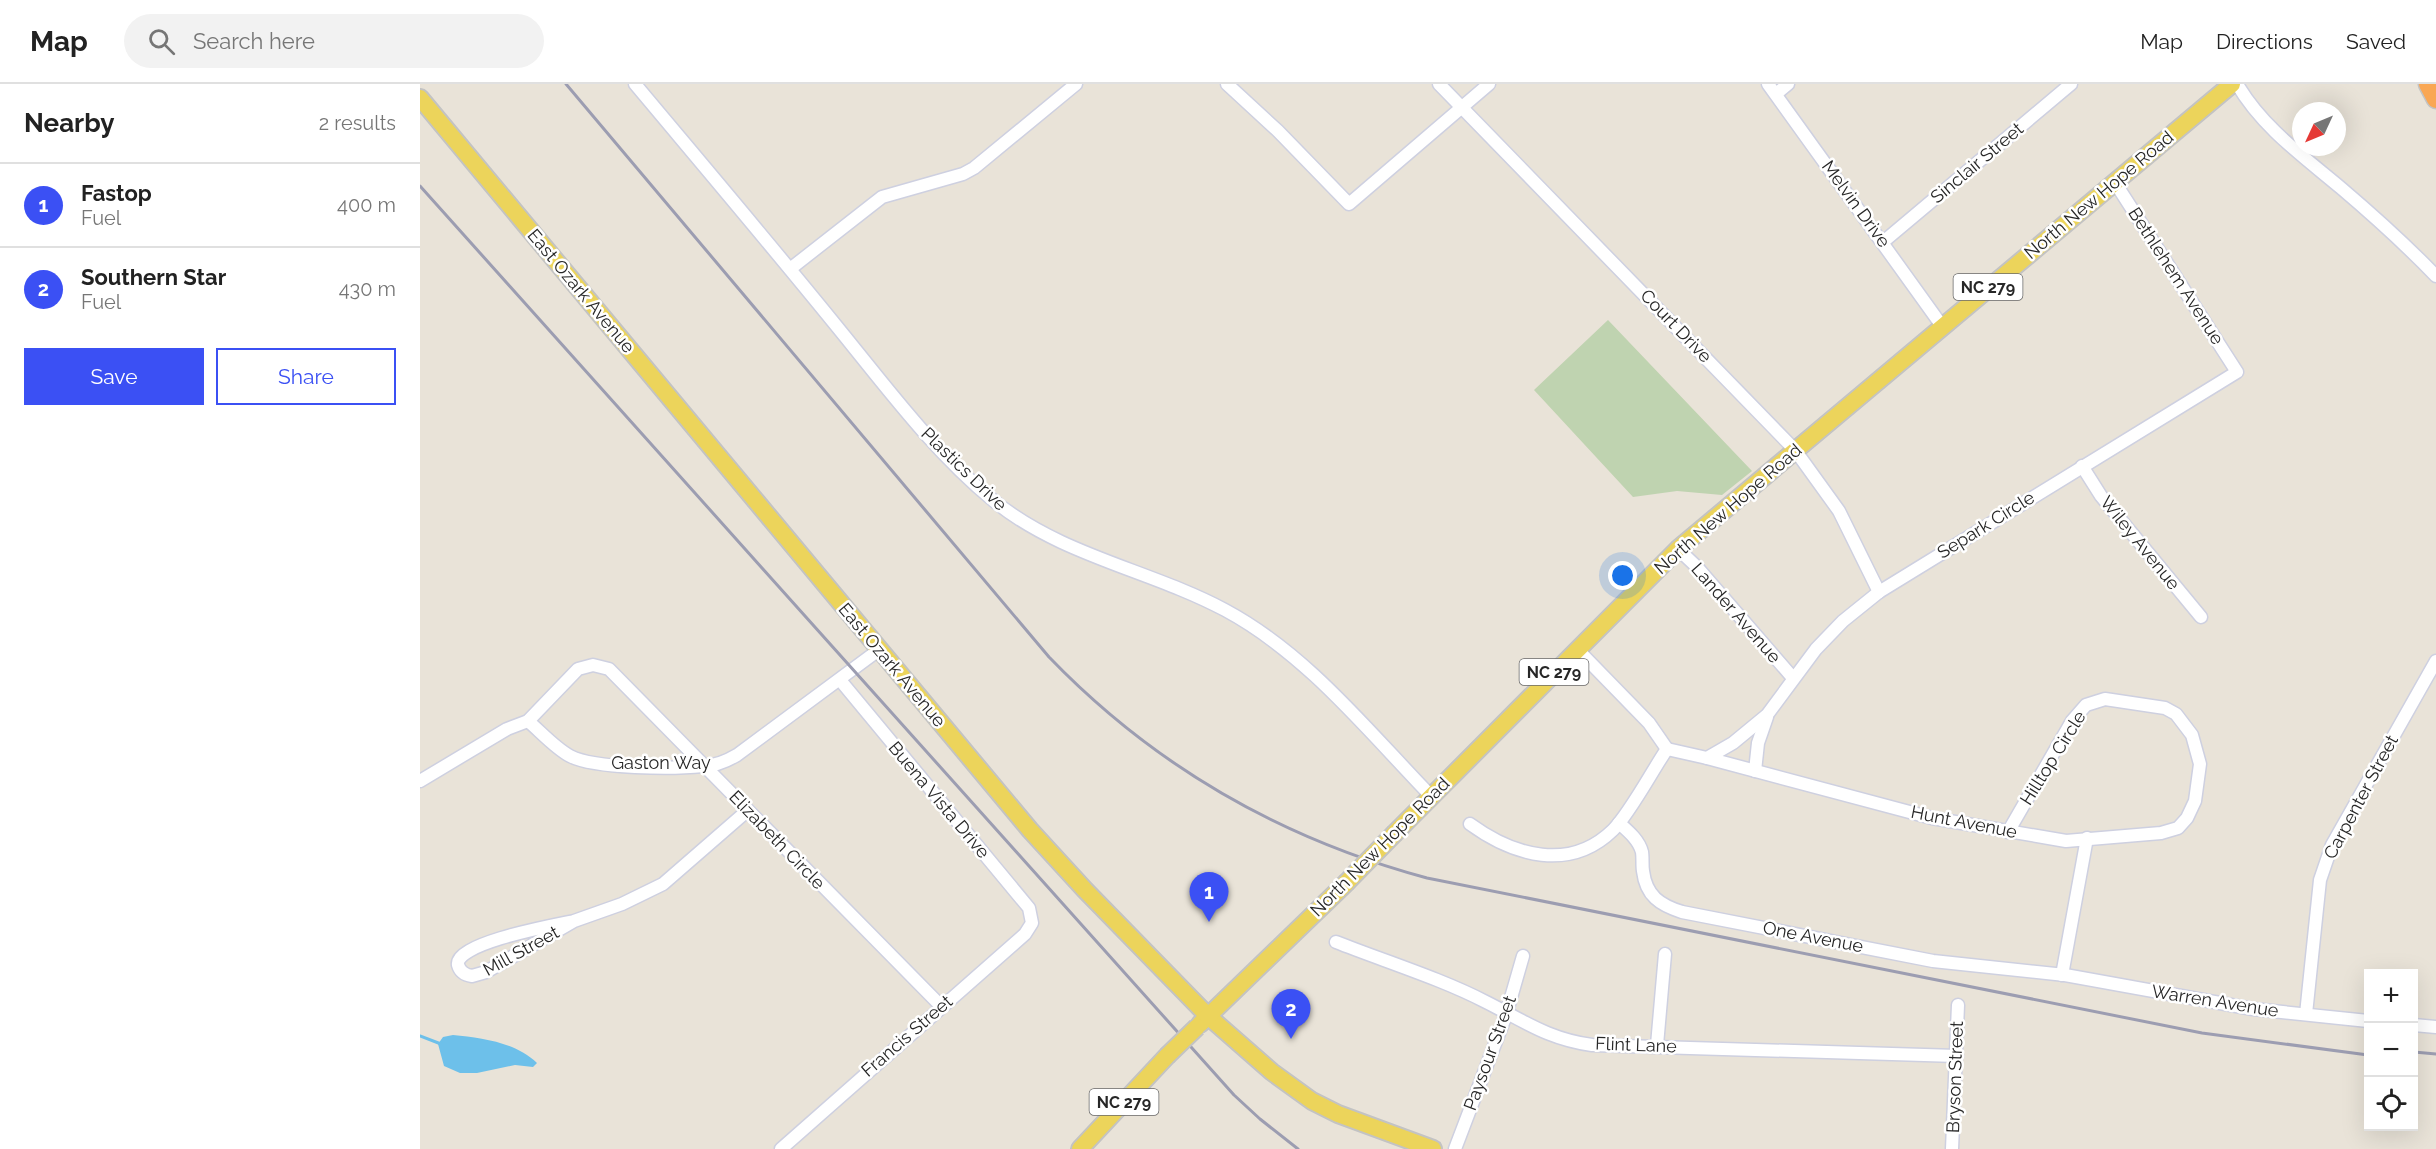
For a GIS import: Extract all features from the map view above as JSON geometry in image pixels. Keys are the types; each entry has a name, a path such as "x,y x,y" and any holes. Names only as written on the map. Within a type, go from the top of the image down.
{"highway":[{"path":"2428,84 2436,99"}],"main road":[{"name":"North New Hope Road","path":"1080,1149 1167,1056 1346,883 1678,549 2232,84"},
{"name":"East Ozark Avenue","path":"420,99 1048,851 1202,1021 1312,1101 1380,1131 1432,1149"}],"street":[{"name":"Plastics Drive","path":"636,84 918,425 996,503 1052,538 1199,597 1263,633 1320,681 1431,796"},
{"path":"790,269 882,197 963,174 974,168 1076,84"},
{"path":"1227,84 1278,131 1349,204 1489,84"},
{"name":"Court Drive","path":"1439,84 1795,450 1839,511 1879,592"},
{"path":"1772,89 1788,84"},
{"name":"Sinclair Street","path":"1883,242 2071,84"},
{"path":"2237,84 2255,111 2289,145 2376,218 2436,276"},
{"name":"Melvin Drive","path":"1772,89 1942,326"},
{"name":"Bethlehem Avenue","path":"2114,181 2237,372"},
{"name":"Separk Circle","path":"1707,758 1733,743 1767,715 1793,678 1843,621 1879,592 2237,372"},
{"name":"Wiley Avenue","path":"2082,466 2101,496 2201,617"},
{"name":"Lander Avenue","path":"1678,549 1696,566 1793,678"},
{"name":"Gaston Way","path":"528,721 563,752 581,760 610,764 703,766 724,762 737,755 880,649"},
{"path":"1577,649 1649,723 1667,749 1707,758"},
{"name":"Carpenter Street","path":"2306,1014 2320,880 2331,845 2436,661"},
{"name":"Elizabeth Circle","path":"528,721 578,669 601,665 615,674 940,1006"},
{"name":"Buena Vista Drive","path":"840,680 1029,908 1032,923"},
{"name":"Hilltop Circle","path":"2008,832 2072,721 2085,705 2105,699 2165,708 2176,714 2192,735 2200,764 2199,783 2187,818 2178,828 2161,833 2087,837"},
{"name":"Separk Circle","path":"1755,771 1758,743 1767,715"},
{"path":"420,781 507,729 528,721"},
{"path":"1470,824 1505,846 1519,851 1563,855 1587,847 1607,835 1619,823 1667,749"},
{"name":"Hunt Avenue","path":"1707,758 1932,818 2066,841 2087,837"},
{"name":"Mill Street","path":"574,921 486,972 466,975 459,966 463,953 479,945 574,921 622,904 663,884 747,811"},
{"name":"One Avenue","path":"1619,823 1638,843 1642,853 1645,884 1651,896 1668,908 1933,961 2062,975"},
{"path":"2062,975 2087,837"},
{"name":"Francis Street","path":"781,1149 940,1006 1025,934 1032,923"},
{"name":"Flint Lane","path":"1336,942 1486,1002 1532,1028 1568,1041 1592,1045 1657,1045 1957,1056"},
{"path":"1657,1045 1665,954"},
{"name":"Paysour Street","path":"1455,1149 1506,1015 1523,956"},
{"name":"Warren Avenue","path":"2062,975 2215,1003 2364,1021"},
{"name":"Bryson Street","path":"1952,1149 1958,1005"},
{"path":"2418,1025 2436,1027"}],"green space":[{"path":"1608,320 1752,471 1722,495 1677,491 1633,497 1534,390"}],"water":[{"path":"453,1035 498,1042 519,1050 537,1063 533,1067 515,1065 477,1073 460,1073 444,1066 438,1044 443,1037"}],"waterway":[{"path":"420,1036 441,1044"}],"railway":[{"path":"566,84 1049,657 1089,696 1132,732 1177,765 1271,820 1373,862 1427,878 2202,1033 2364,1054"},
{"path":"420,186 1234,1095 1298,1149"},
{"path":"2418,1052 2436,1054"}],"place":[{"name":"Fastop","path":"1209,922"},
{"name":"Southern Star","path":"1291,1039"}]}
